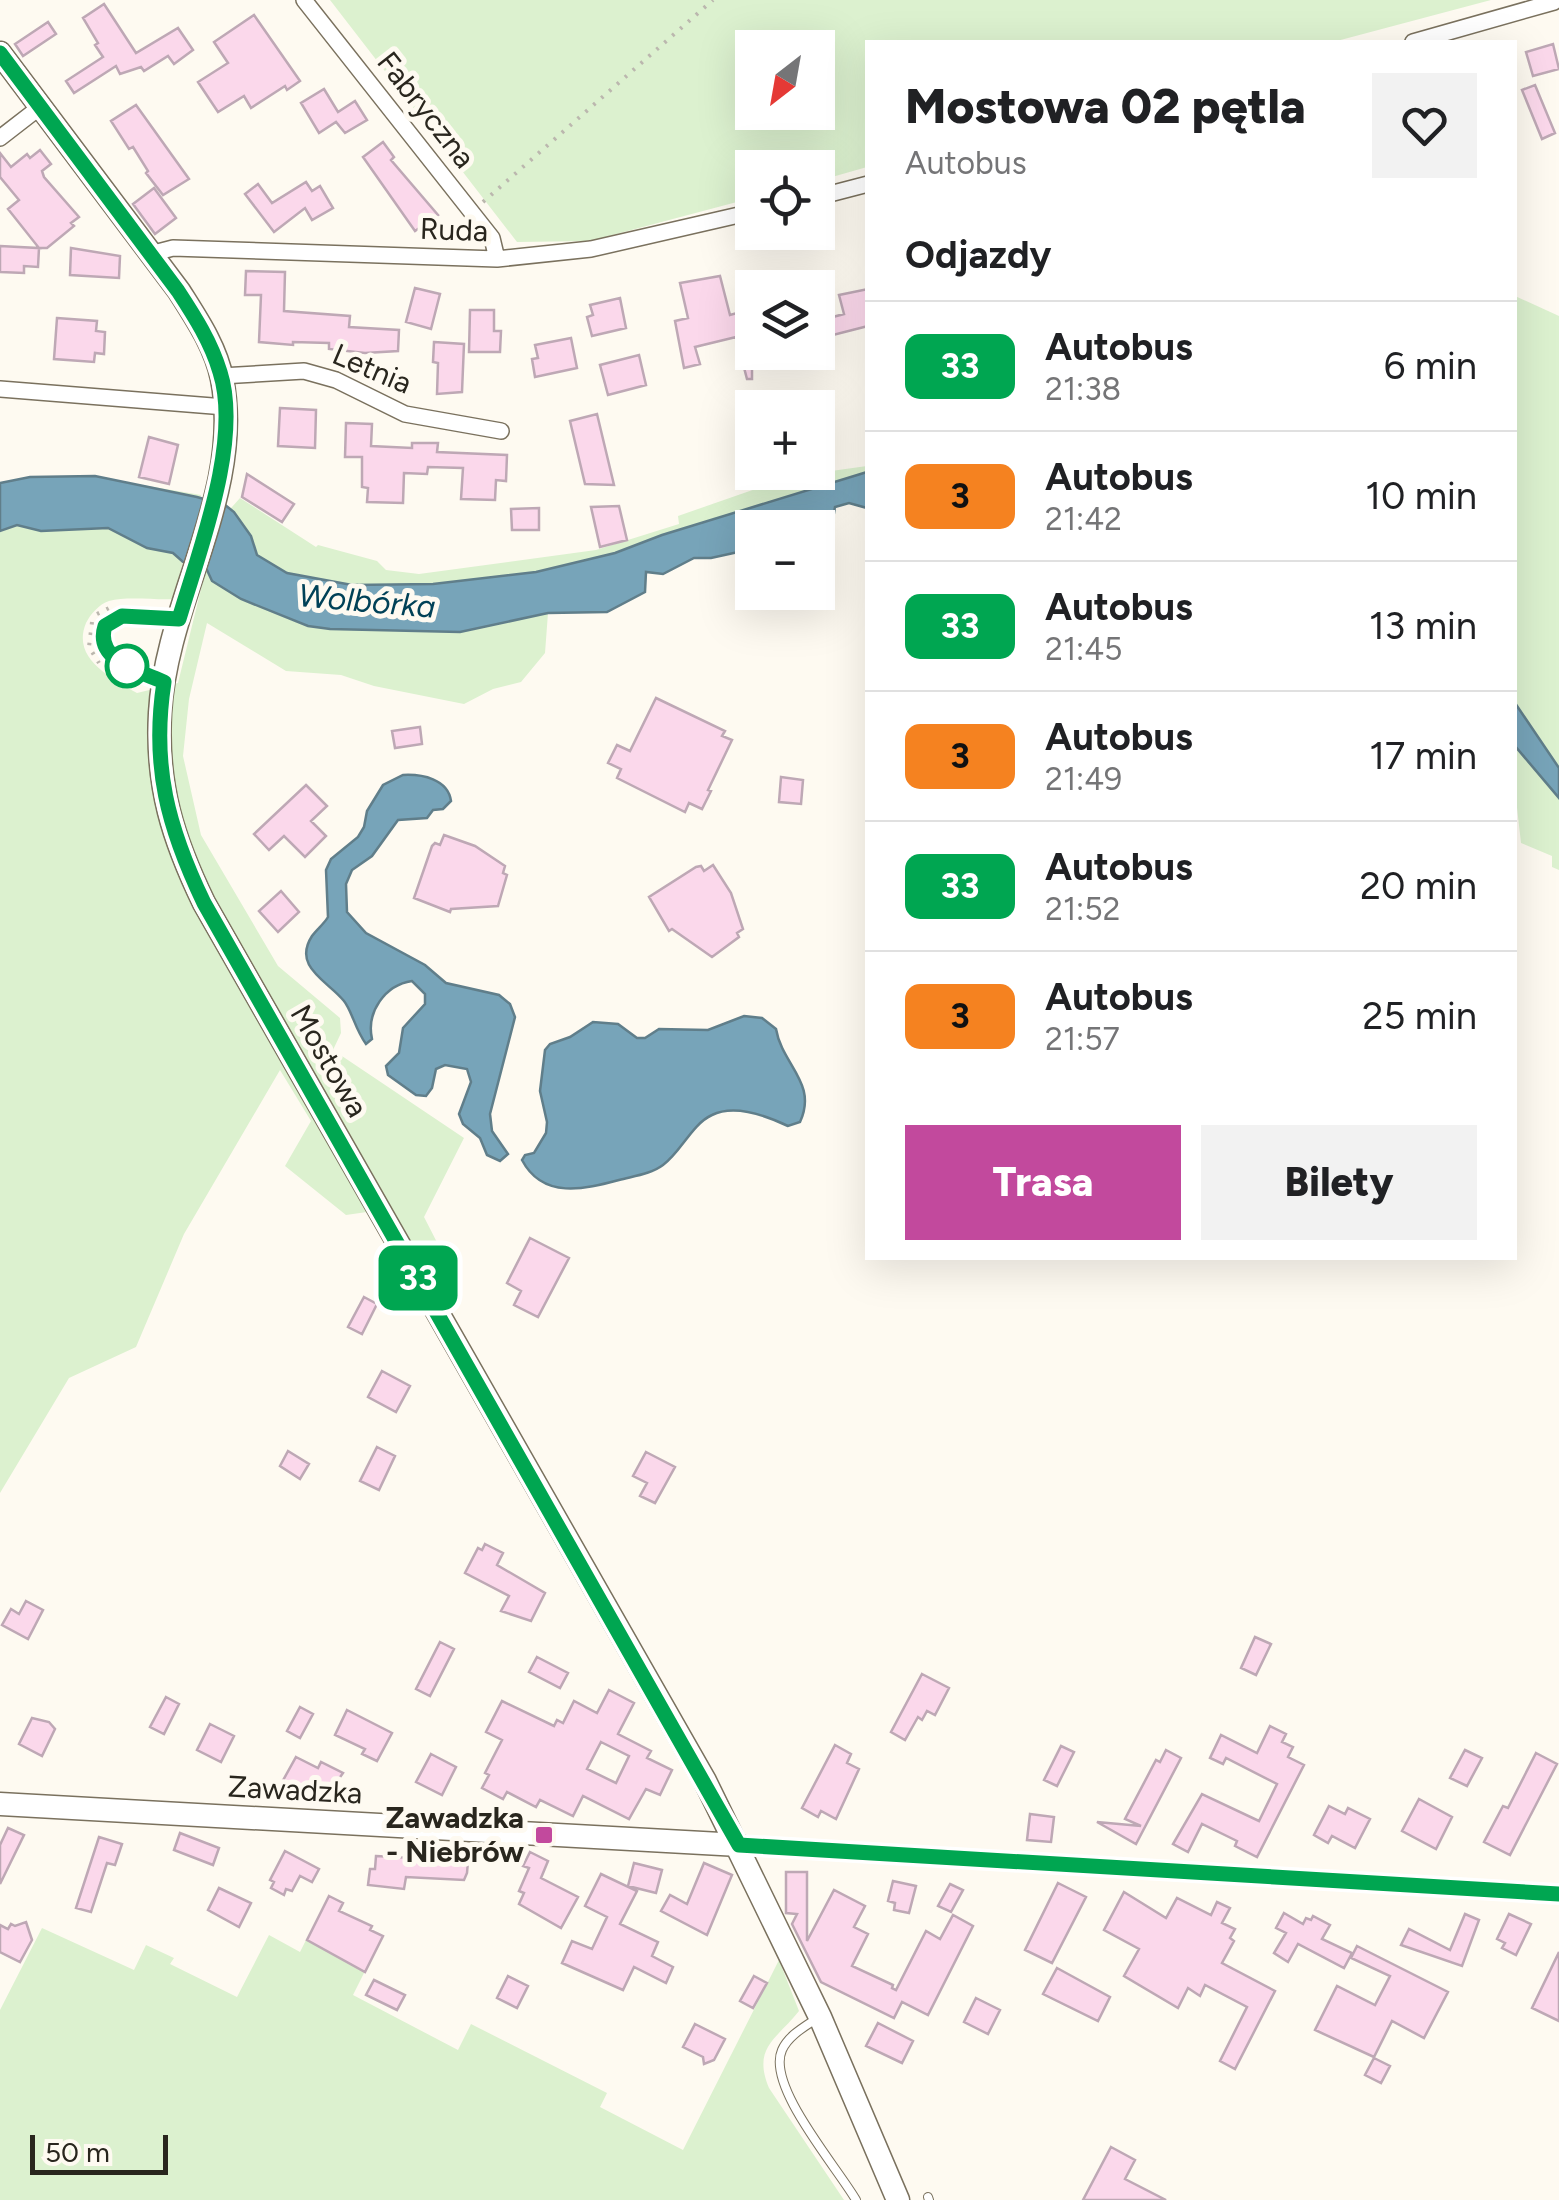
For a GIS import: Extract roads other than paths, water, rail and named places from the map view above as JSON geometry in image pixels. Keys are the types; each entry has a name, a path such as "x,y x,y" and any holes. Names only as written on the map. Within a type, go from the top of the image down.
{"street":[{"name":"Fabryczna","path":"304,0 492,238 497,259"},
{"path":"1420,40 1554,2"},
{"name":"Mostowa","path":"0,53 204,332 222,376 226,407 224,457 164,682 160,738 166,810 182,857 204,903 739,1845 820,2016 898,2200"},
{"path":"0,138 40,107"},
{"path":"835,192 865,185"},
{"name":"Ruda","path":"150,254 173,248 497,259 591,249 735,216"},
{"name":"Letnia","path":"222,376 304,371 336,380 405,414 501,430"},
{"path":"0,389 226,407"},
{"name":"Zawadzka","path":"0,1804 1559,1894"}],"lane":[{"path":"164,682 112,656 102,646 102,638 105,626 122,616 179,619"},
{"path":"820,2016 796,2032 781,2050 779,2072 787,2095 856,2200"}],"water":[{"path":"865,473 865,507 849,503 835,507 743,510 808,490 835,490 835,482"},
{"name":"Wolbórka","path":"95,476 225,505 251,536 257,555 287,573 352,585 433,584 536,572 615,553 735,513 735,553 694,558 663,574 646,572 645,592 607,612 548,613 460,632 330,629 308,626 241,599 212,581 207,570 183,562 173,553 147,548 108,528 41,531 17,525 0,531 0,483 30,477"},
{"path":"1517,706 1559,768 1559,798 1517,748"},
{"path":"403,775 440,783 451,801 443,809 433,810 427,818 398,820 372,856 352,870 346,884 347,912 366,933 425,965 446,983 499,995 510,1004 515,1017 490,1114 492,1131 508,1154 500,1161 487,1155 480,1138 463,1124 459,1114 471,1082 467,1069 445,1065 436,1069 426,1096 416,1095 388,1075 386,1066 399,1053 403,1028 425,1004 425,994 412,981 386,994 375,1010 372,1039 366,1044 344,1001 314,973 306,956 312,936 328,917 326,870 331,859 358,837 367,811 383,785"},
{"path":"744,1016 762,1018 776,1029 805,1096 800,1122 788,1126 751,1113 721,1112 698,1125 658,1168 579,1188 541,1181 522,1160 534,1153 546,1133 540,1091 545,1050 550,1044 593,1022 618,1024 637,1038 645,1038 659,1029 708,1030"}],"place":[{"name":"Zawadzka - Niebrów","path":"544,1835"}]}
